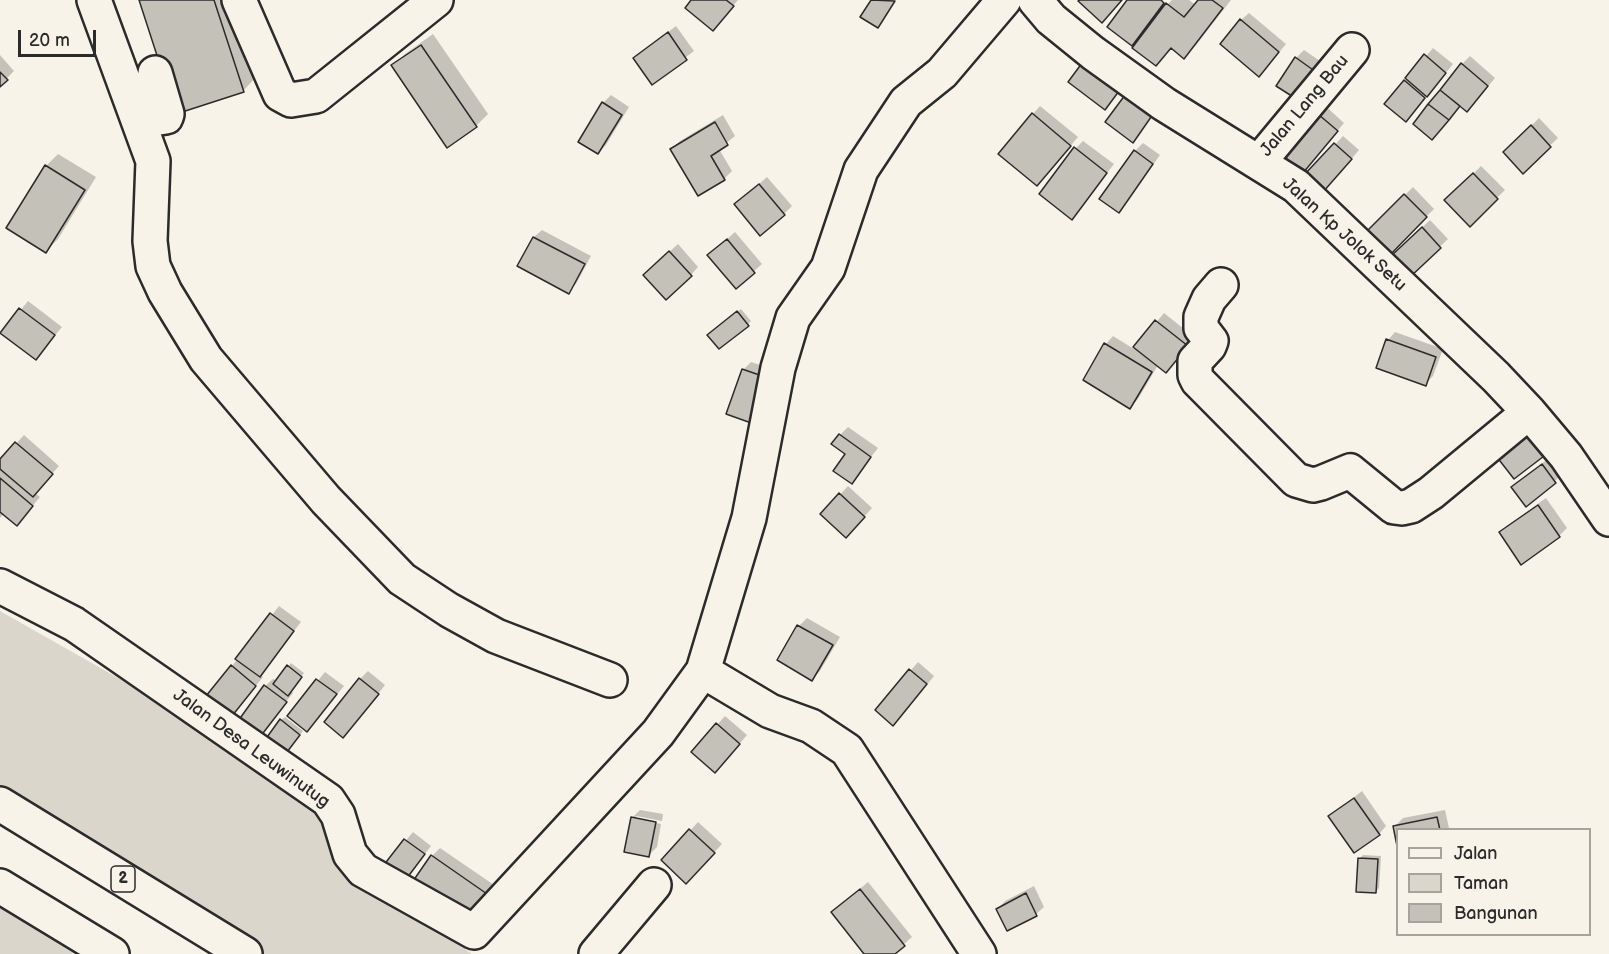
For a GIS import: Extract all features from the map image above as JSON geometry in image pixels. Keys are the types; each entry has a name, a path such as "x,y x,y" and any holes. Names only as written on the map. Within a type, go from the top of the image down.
{"main road":[{"path":"94,0 153,161 150,241 153,266 165,292 213,368 326,500 402,579 449,610 496,636 610,680"},
{"path":"239,0 280,94 291,100 303,100 316,96 436,0"},
{"path":"979,954 847,750 811,726 770,711 703,671 749,518 778,368 793,318 828,268 861,170 906,102 942,73 1004,0"},
{"name":"Jalan Kp Jolok Setu","path":"1035,0 1051,19 1093,53 1164,104 1296,186 1496,377 1529,412 1566,456 1609,519"},
{"name":"Jalan Lang Bau","path":"1258,162 1352,50"},
{"path":"139,121 166,117 168,114 155,74"},
{"path":"1221,285 1209,299 1201,317 1201,328 1211,341 1195,361 1195,375 1198,381 1296,480 1313,484 1321,483 1350,471 1394,507 1411,506 1431,493 1529,412"},
{"name":"Jalan Desa Leuwinutug","path":"0,586 74,624 328,800 338,815 350,854 363,870 474,932 658,732 703,671"},
{"name":"2","path":"0,804 246,954"},
{"path":"596,954 654,885"},
{"path":"0,886 112,954"}],"green space":[{"path":"0,611 247,751 328,800 350,854 474,932 462,947 472,954 245,954 0,804"},
{"path":"0,888 108,954 0,954"}],"building":[{"path":"139,0 214,0 244,92 176,114"},
{"path":"691,0 726,0 734,6 713,31 685,8"},
{"path":"871,0 895,1 878,28 860,17"},
{"path":"1122,0 1102,23 1078,1"},
{"path":"1127,0 1161,0 1164,3 1132,46 1107,27"},
{"path":"1198,0 1212,0 1223,8 1184,59 1171,48 1156,66 1132,48 1166,3 1184,17"},
{"path":"1240,19 1279,52 1259,77 1220,44"},
{"path":"668,32 687,60 652,85 633,58"},
{"path":"421,45 477,127 447,148 391,65"},
{"path":"1424,54 1446,73 1427,97 1405,78"},
{"path":"1088,55 1125,83 1105,110 1068,82"},
{"path":"1295,57 1316,72 1298,100 1276,86"},
{"path":"1461,63 1488,86 1467,112 1440,90"},
{"path":"0,72 8,80 0,87"},
{"path":"1404,80 1425,98 1406,122 1384,104"},
{"path":"1131,87 1158,107 1133,143 1105,122"},
{"path":"1440,90 1460,106 1449,120 1428,104"},
{"path":"602,102 622,115 598,154 578,142"},
{"path":"1428,104 1449,120 1432,140 1413,124"},
{"path":"1312,109 1338,131 1303,173 1277,150"},
{"path":"1032,113 1071,146 1037,186 998,154"},
{"path":"715,122 728,145 711,156 725,180 698,196 670,149"},
{"path":"1531,125 1551,147 1523,174 1503,152"},
{"path":"1334,143 1352,159 1323,192 1304,175"},
{"path":"1074,147 1107,173 1072,220 1039,194"},
{"path":"1134,150 1153,164 1119,213 1099,199"},
{"path":"45,165 85,190 46,253 6,228"},
{"path":"1473,173 1498,199 1470,227 1444,200"},
{"path":"759,184 785,215 760,236 734,204"},
{"path":"1404,194 1427,217 1389,256 1366,232"},
{"path":"1422,227 1441,248 1409,278 1390,257"},
{"path":"533,237 585,264 569,294 517,266"},
{"path":"727,239 755,273 736,289 707,255"},
{"path":"669,251 692,276 666,300 643,275"},
{"path":"19,308 55,335 36,360 0,333"},
{"path":"737,311 749,326 719,349 707,335"},
{"path":"1155,320 1188,346 1166,373 1133,347"},
{"path":"1386,339 1436,357 1426,386 1376,368"},
{"path":"1104,343 1152,372 1130,409 1083,380"},
{"path":"742,369 771,379 754,424 726,414"},
{"path":"1527,426 1548,453 1514,479 1493,452"},
{"path":"839,434 871,457 852,484 833,471 845,454 831,444"},
{"path":"15,442 53,474 33,497 0,469 0,459"},
{"path":"1542,464 1556,483 1526,507 1511,487"},
{"path":"0,478 33,506 17,526 0,512"},
{"path":"839,493 865,517 846,538 820,514"},
{"path":"1538,505 1560,537 1521,565 1499,532"},
{"path":"270,613 294,631 260,677 235,659"},
{"path":"797,625 833,645 812,681 777,660"},
{"path":"231,665 256,686 232,716 206,696"},
{"path":"287,665 302,677 288,696 273,684"},
{"path":"909,669 927,684 893,726 875,710"},
{"path":"359,678 379,694 343,738 324,722"},
{"path":"316,679 337,694 307,732 287,716"},
{"path":"264,685 287,702 260,737 238,721"},
{"path":"280,719 300,735 284,756 265,740"},
{"path":"716,723 740,744 715,773 691,752"},
{"path":"1354,798 1380,835 1354,853 1328,816"},
{"path":"631,817 656,822 649,857 624,852"},
{"path":"1437,817 1440,828 1396,828 1396,841 1393,826"},
{"path":"689,829 715,853 686,884 661,860"},
{"path":"404,839 425,854 404,882 383,866"},
{"path":"431,855 490,896 470,925 411,884"},
{"path":"1358,858 1378,859 1376,893 1356,892"},
{"path":"860,889 905,946 895,954 864,954 831,912"},
{"path":"1026,893 1037,916 1007,931 996,909"}]}
